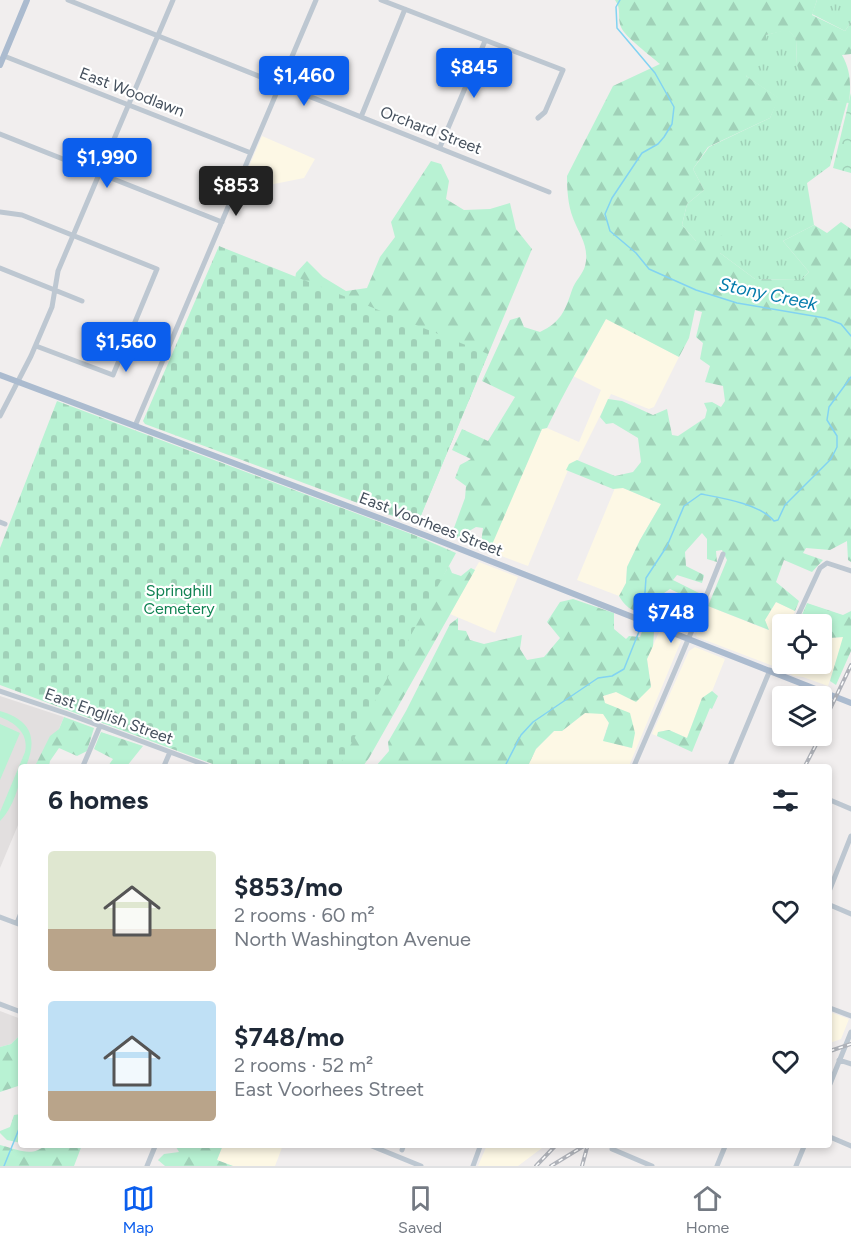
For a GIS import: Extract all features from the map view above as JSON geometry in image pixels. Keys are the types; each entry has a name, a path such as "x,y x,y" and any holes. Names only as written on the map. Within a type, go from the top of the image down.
{"main road":[{"path":"0,65 4,56 4,46 27,0"},
{"name":"East Voorhees Street","path":"0,375 427,536 772,671"},
{"name":"East Voorhees Street","path":"779,674 851,703"}],"street":[{"name":"Orchard Street","path":"68,0 549,192"},
{"path":"0,416 36,346 52,307 58,271 173,0"},
{"path":"135,426 316,0"},
{"path":"381,0 563,70 545,112 538,118"},
{"path":"360,117 405,9"},
{"path":"440,147 484,41"},
{"name":"East Woodlawn","path":"4,56 251,153"},
{"path":"0,134 222,222"},
{"path":"0,212 22,215 156,269 113,375 36,346"},
{"path":"0,268 82,301"},
{"path":"635,764 690,639 723,554"},
{"path":"799,614 820,568 827,563 851,571"},
{"path":"731,764 772,671"},
{"name":"East English Street","path":"0,691 202,764"},
{"path":"84,764 100,726"},
{"path":"165,764 170,752"},
{"path":"832,801 851,809"},
{"path":"832,884 851,836"},
{"path":"832,906 851,914"},
{"path":"0,916 18,924"},
{"path":"0,1004 18,1011"},
{"path":"832,1009 851,1016"},
{"path":"832,1079 851,1032"},
{"path":"839,1060 851,1064"},
{"path":"832,1138 851,1146"},
{"path":"147,1166 154,1148"},
{"path":"377,1148 421,1166"},
{"path":"473,1166 480,1148"},
{"path":"717,1166 724,1148"},
{"path":"796,1166 803,1148"},
{"path":"612,1149 640,1164 652,1166"}],"shaded area":[{"path":"262,136 315,159 304,178 269,185 248,194 239,190"},
{"path":"606,318 679,357 654,407 649,409 611,394 578,460 571,463 528,566 488,551 542,429 547,428 579,442 601,390 573,376"},
{"path":"615,488 623,488 661,504 627,567 626,583 619,596 577,580"},
{"path":"479,562 518,577 495,633 450,614"},
{"path":"776,602 795,611 794,614 772,614 772,666 696,635 708,606 768,630 765,620"},
{"path":"659,632 681,641 630,764 529,764 536,749 554,731 562,731 585,713 603,713 609,722 603,740 631,748 603,696 651,687 647,659"},
{"path":"844,637 832,674 832,638"},
{"path":"695,647 725,659 711,694 702,698 687,738 669,730 658,732 657,736 652,734 689,651"},
{"path":"790,674 832,674 828,686"},
{"path":"0,696 64,717 44,764 18,764 18,825 0,868"},
{"path":"0,1011 18,1018 18,1037 11,1044 0,1047"},
{"path":"832,1013 849,1019 841,1039 832,1042"},
{"path":"222,1148 282,1148 275,1166 233,1166 217,1160"},
{"path":"485,1148 542,1148 518,1166 478,1166"}],"green space":[{"path":"615,0 817,0 812,15 845,31 851,22 851,54 842,55 850,78 849,103 826,100 804,83 797,65 796,39 788,30 766,35 766,57 746,76 779,98 770,118 708,147 693,169 704,190 687,204 682,225 696,241 725,235 720,253 755,279 801,280 809,272 783,241 814,225 827,233 841,222 851,229 851,562 848,560 847,541 830,550 806,548 803,553 823,560 812,572 784,560 776,582 799,601 795,611 776,602 765,620 769,630 708,606 727,560 722,550 716,551 717,562 707,559 707,539 702,533 685,552 686,566 704,575 702,583 677,575 673,580 699,593 695,601 670,589 661,595 662,612 637,612 628,607 619,596 626,583 627,567 661,504 623,488 613,489 566,470 569,464 577,460 615,476 633,472 641,462 638,438 613,423 606,424 600,417 608,399 622,401 653,415 667,409 672,435 678,436 705,418 707,410 704,403 712,402 721,407 725,401 723,386 705,382 710,366 700,359 703,343 696,337 702,312 695,310 689,338 679,357 606,319 547,428 542,429 491,547 485,549 481,543 483,528 476,527 457,538 451,536 465,498 466,486 455,478 460,465 471,459 452,450 462,429 488,441 515,397 482,381 510,320 520,317 524,327 540,332 553,324 564,310 585,266 585,247 570,208 567,176 613,86 660,64 623,31"},
{"path":"817,0 851,0 851,22 845,31 812,14"},
{"path":"788,29 796,39 797,65 826,100 847,102 830,166 807,183 814,225 783,241 809,272 801,280 755,279 720,253 696,241 682,225 687,204 704,190 693,169 709,147 770,118 778,98 746,76 766,35"},
{"path":"851,93 851,173 833,168"},
{"path":"431,161 441,164 449,181 446,199 464,210 490,209 510,203 516,229 532,249 417,525 292,296 296,273 307,261 323,277 346,291 367,288 380,257 395,237 391,222"},
{"path":"219,246 488,354 417,525 145,424 143,421"},
{"name":"Springhill Cemetery","path":"57,401 414,535 456,553 340,764 213,764 0,685 0,548"},
{"path":"449,566 452,573 461,576 471,568 475,570 364,764 324,764"},
{"path":"573,599 614,613 614,629 626,639 629,636 640,637 643,629 654,632 653,646 647,659 651,687 636,702 616,692 603,696 605,703 630,713 635,733 632,748 603,741 609,723 603,714 585,713 562,731 554,731 536,749 529,764 378,764 389,751 388,742 450,624 458,618 458,630 466,631 470,640 484,644 522,635 520,649 527,660 544,657 560,638 547,622 560,602"},
{"path":"807,603 843,615 851,611 851,651 836,685 830,681 843,637 832,638 832,614 802,614"},
{"path":"712,691 718,696 712,709 710,708 692,752 657,736 658,732 669,730 687,738 702,698"},
{"path":"0,711 11,715 19,719 29,731 31,747 27,764 20,764 26,746 23,735 11,722 0,717"},
{"path":"64,717 94,728 87,751 77,756 59,748 49,764 36,764 50,736 59,729"},
{"path":"0,724 20,733 0,780"},
{"path":"101,732 143,746 129,764 109,764 113,759 94,749"},
{"path":"18,769 18,788 5,816 0,821 0,812"},
{"path":"18,1037 18,1086 0,1092 0,1047 11,1044"},
{"path":"18,1114 18,1142 7,1140 0,1133 10,1127 14,1115"},
{"path":"0,1145 30,1152 41,1148 81,1148 74,1166 0,1166"},
{"path":"177,1148 222,1148 217,1160 233,1166 165,1166 158,1160 164,1154 179,1152"}],"waterway":[{"name":"Stony Creek","path":"620,0 616,7 617,28 655,73 674,107 672,124 664,137 658,144 642,153 612,198 605,214 610,231 636,253 649,269 696,290 737,303 825,318 841,324 851,336"},
{"name":"Stony Creek","path":"643,620 646,578 667,546 684,506 701,494 750,506 760,510 774,521 778,520 785,505 831,459 837,447 837,436 827,420 829,407 851,377"},
{"name":"Stony Creek","path":"506,764 521,735 533,722 598,678 612,676 624,669 642,624"},
{"name":"Stony Creek","path":"4,1166 18,1131"}],"railway":[{"path":"832,705 851,665"},
{"path":"806,764 815,746"},
{"path":"832,1050 851,1044"},
{"path":"536,1166 553,1148"},
{"path":"551,1166 580,1148"},
{"path":"582,1166 587,1148"}]}
